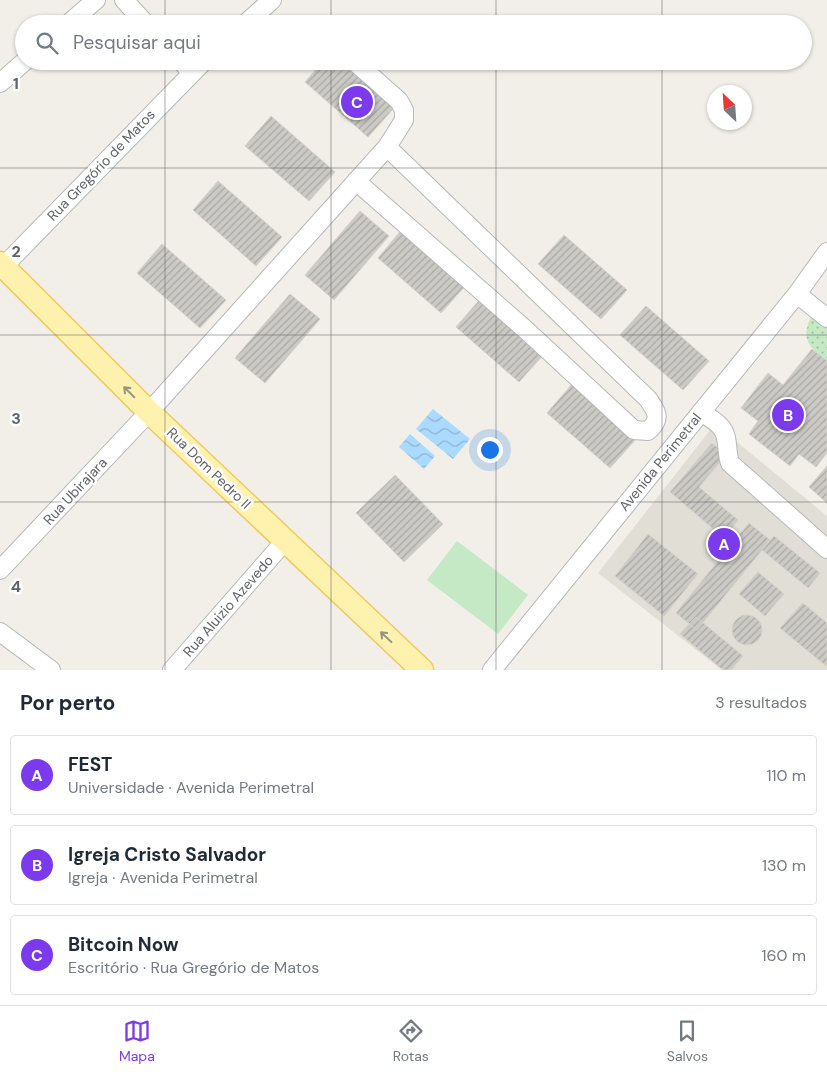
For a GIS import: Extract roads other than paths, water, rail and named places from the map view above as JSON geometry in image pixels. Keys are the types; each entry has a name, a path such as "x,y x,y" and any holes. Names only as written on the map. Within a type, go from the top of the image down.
{"main road":[{"name":"Rua Dom Pedro II","path":"1,266 149,412 422,670"}],"street":[{"path":"78,15 96,0"},
{"path":"124,0 138,15"},
{"path":"256,15 272,0"},
{"path":"0,83 15,70"},
{"name":"Rua Gregório de Matos","path":"1,266 187,70"},
{"name":"Rua Ubirajara","path":"0,570 149,412 387,147 404,120 404,110 399,101 364,70"},
{"path":"356,181 518,324 634,430 648,431 654,426 657,421 657,415 648,400 387,147"},
{"name":"Avenida Perimetral","path":"492,670 797,294 827,252"},
{"path":"797,294 827,318"},
{"path":"701,412 723,428 730,463 827,548"},
{"name":"Rua Aluizio Azevedo","path":"172,670 285,542"},
{"path":"0,632 52,670"}],"water":[{"path":"433,409 470,439 453,459 416,429"},
{"path":"410,434 435,456 424,469 399,447"}],"place":[{"name":"Bitcoin Now","path":"357,102"},
{"name":"Igreja Cristo Salvador","path":"788,415"},
{"name":"FEST","path":"724,544"}]}
